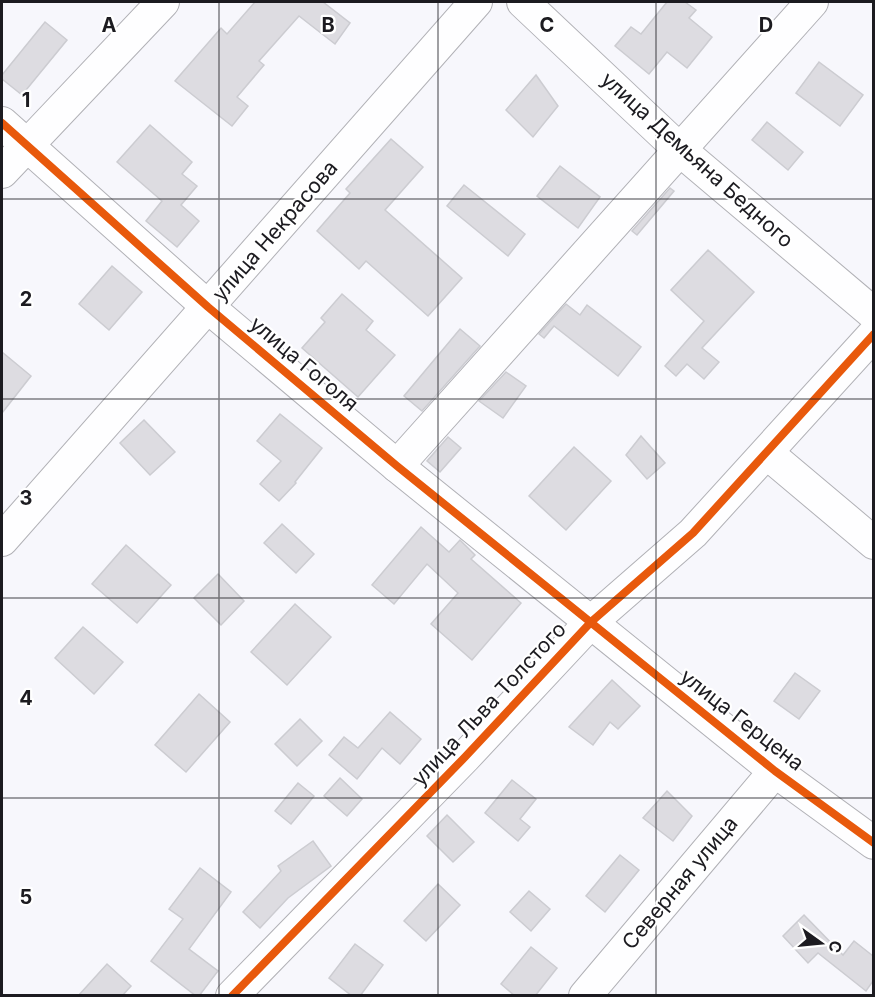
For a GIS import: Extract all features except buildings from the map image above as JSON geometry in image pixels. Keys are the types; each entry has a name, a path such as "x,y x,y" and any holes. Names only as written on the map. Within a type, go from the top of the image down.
{"street":[{"path":"2,172 163,2"},
{"name":"улица Некрасова","path":"2,540 476,2"},
{"name":"улица Демьяна Бедного","path":"523,2 680,150 873,314"},
{"path":"396,466 812,2"},
{"name":"улица Гоголя","path":"2,123 208,307 396,466 591,622"},
{"name":"улица Льва Толстого","path":"232,996 465,757 591,622 693,533 873,334"},
{"path":"767,453 873,543"},
{"name":"улица Герцена","path":"591,622 776,771 873,843"},
{"name":"Северная улица","path":"585,996 776,771"}],"cycle path":[{"path":"2,123 208,307 397,466 775,771 874,843"},
{"path":"232,996 465,757 591,622 693,533 874,334"}]}
